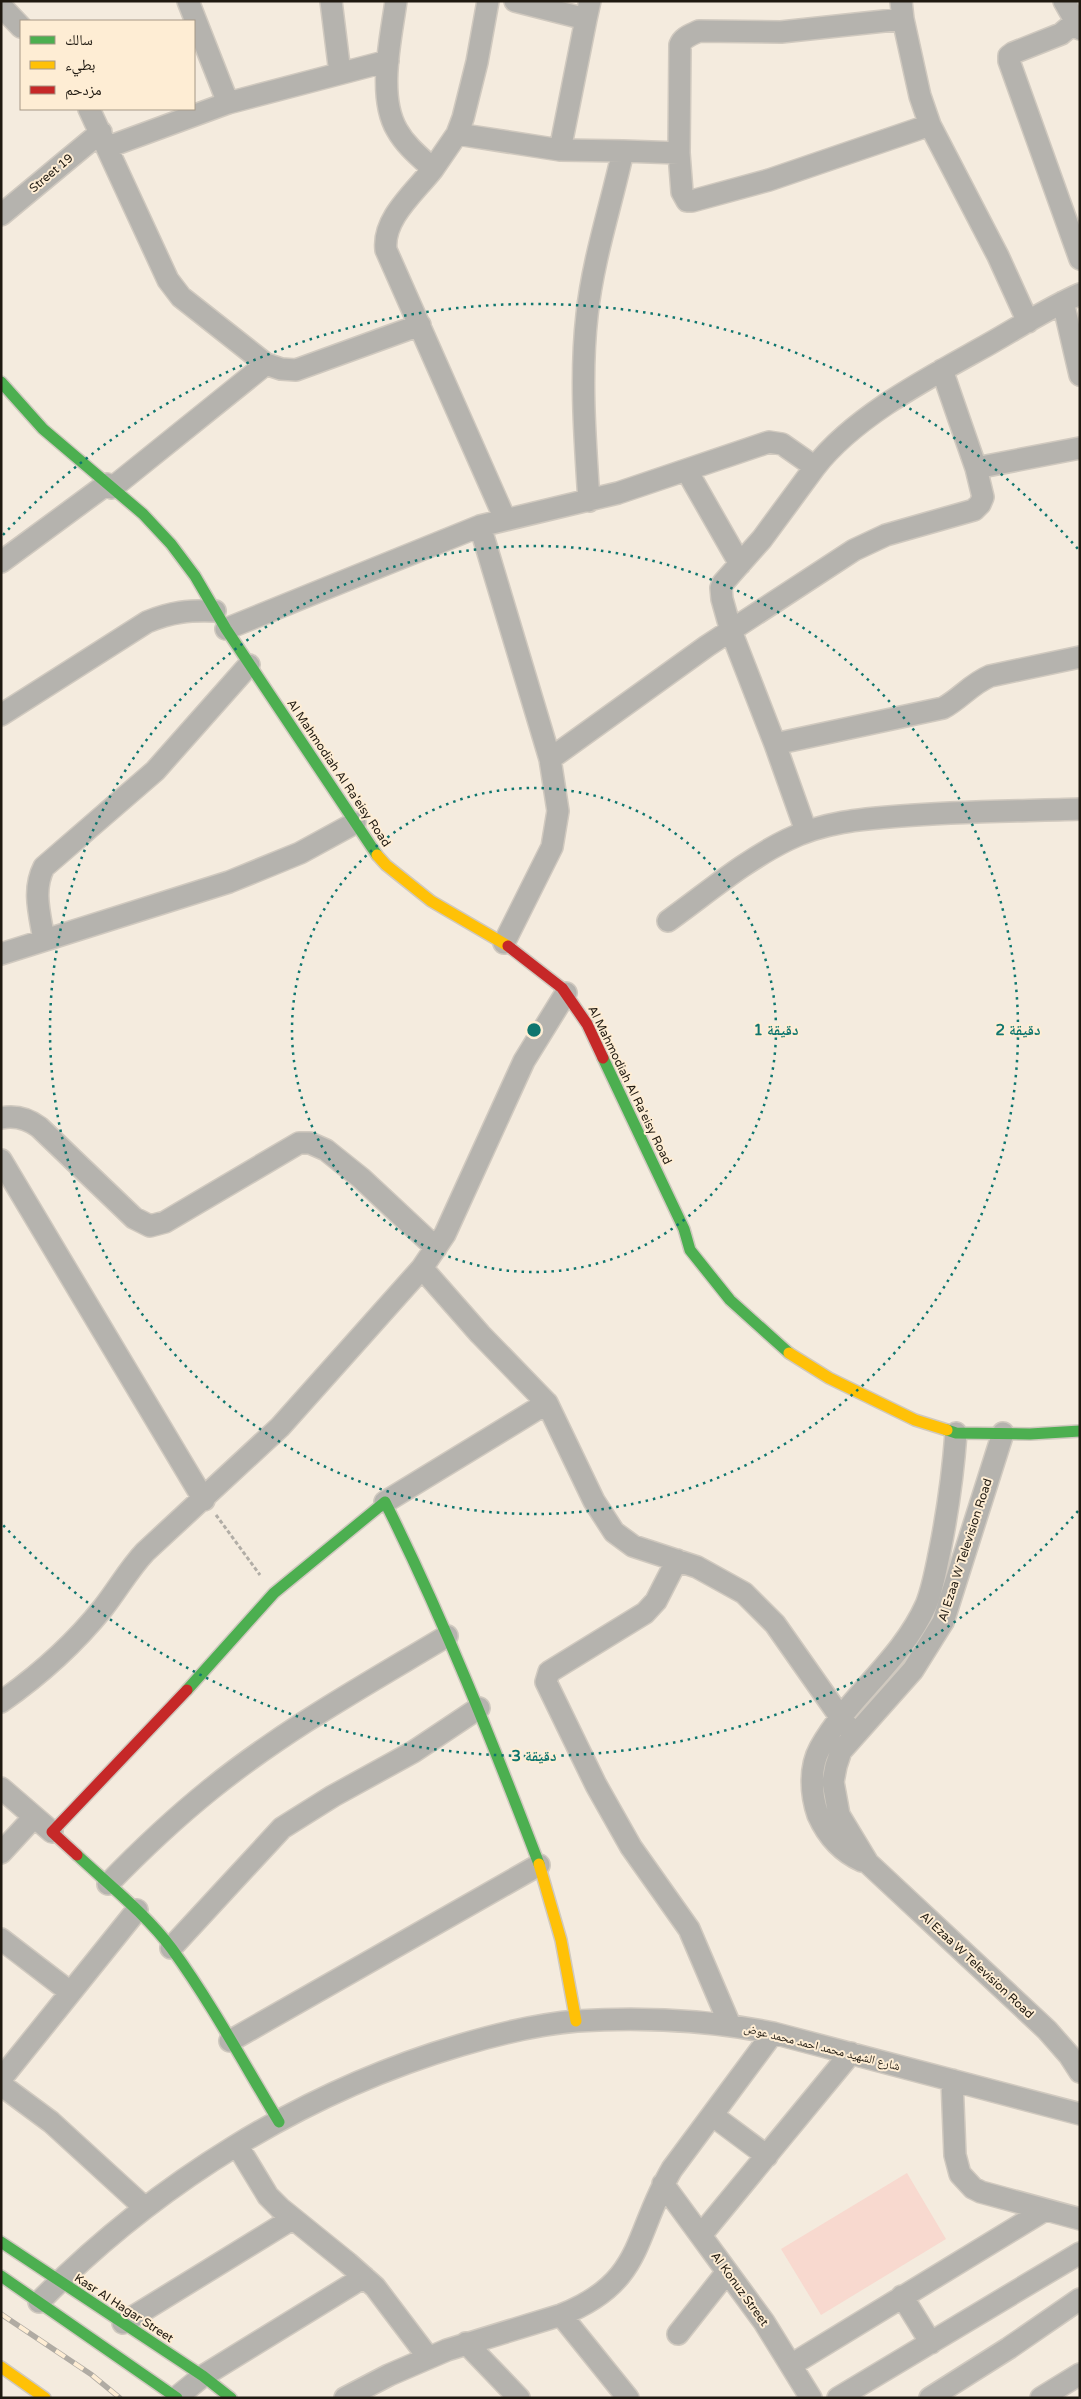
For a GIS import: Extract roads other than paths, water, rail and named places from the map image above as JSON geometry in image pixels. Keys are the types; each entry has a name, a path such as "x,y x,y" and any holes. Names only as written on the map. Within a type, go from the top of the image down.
{"main road":[{"name":"Al Mahmodiah Al Ra'eisy Road","path":"1,382 43,429 143,514 171,544 195,576 226,630 355,823 386,865 430,901 504,943 566,993 587,1024 684,1229 690,1250 730,1300 760,1329 793,1356 828,1378 915,1420 956,1433 1080,1431"},
{"path":"278,2122 230,2041 171,1948 137,1910 52,1832 192,1685 274,1593 385,1502 418,1568 478,1708 539,1865 561,1940 576,2021"},
{"name":"Kasr Al Hagar Street","path":"1,2242 203,2376 230,2398"},
{"path":"1,2276 177,2398"},
{"path":"1,2367 45,2398"}],"street":[{"path":"188,1 228,103"},
{"path":"331,1 340,73"},
{"path":"396,1 388,61 387,98 396,128 408,146 433,169"},
{"path":"488,1 477,62 457,134 433,169 391,220 385,236 386,250 505,519"},
{"path":"515,1 588,10 560,150"},
{"path":"1064,1 1078,22 1061,34 1013,53 1009,56 1009,61 1080,259"},
{"path":"1,6 20,26"},
{"path":"930,125 769,180 687,201 682,192 679,153 680,46 682,40 699,32 781,32 902,10 920,96 930,125 998,256 1028,322"},
{"name":"Street 19","path":"1,215 104,140 228,103 388,61"},
{"path":"89,110 168,280 181,297 266,364 281,369 296,370 420,325"},
{"path":"457,134 560,150 679,153"},
{"path":"588,501 583,385 587,316 594,264 623,151"},
{"path":"806,831 775,744 731,631 722,600 721,588 723,582 762,539 826,452 848,432 942,370 1071,298 1080,375"},
{"path":"1,562 109,486 266,364"},
{"path":"550,759 731,631 854,550 886,535 974,510 980,504 983,497 976,468 942,370"},
{"path":"226,630 480,526 588,501 686,471 773,441 782,444 815,467"},
{"path":"976,468 1080,448"},
{"path":"686,471 740,564"},
{"path":"480,526 550,759 558,811 552,847 504,943"},
{"path":"1,715 147,622 168,613 186,610 215,611"},
{"path":"775,744 943,708 952,703 977,681 990,676 1080,657"},
{"path":"44,940 37,888 38,878 44,867 155,771 249,664"},
{"path":"668,922 768,850 806,831 846,821 963,810 1080,809"},
{"path":"1,954 98,925 229,882 300,853 355,823"},
{"path":"1,1702 52,1661 91,1622 135,1564 280,1427 422,1268 448,1226 524,1061 566,993"},
{"path":"1,1118 16,1117 30,1120 134,1218 150,1226 165,1222 299,1144 315,1144 326,1150 361,1178 436,1248"},
{"path":"1,1160 204,1500"},
{"path":"422,1268 480,1334 547,1404 594,1501 614,1532 633,1546 697,1566 729,1583 760,1607 780,1630 854,1734"},
{"path":"385,1502 547,1404"},
{"name":"Al Ezaa W Television Road","path":"868,1864 852,1856 832,1839 822,1823 815,1806 812,1787 814,1768 819,1750 841,1718 906,1642 927,1602 934,1581 952,1491 956,1433"},
{"name":"Al Ezaa W Television Road","path":"1003,1433 942,1622 913,1670 854,1734 841,1751 836,1766 834,1799 846,1830 868,1864 1047,2030 1069,2055 1080,2072"},
{"path":"677,1560 652,1606 548,1672 546,1682 596,1785 631,1847 689,1928 730,2025"},
{"path":"108,1884 147,1843 212,1788 319,1713 447,1636"},
{"path":"171,1948 282,1828 333,1796 413,1752 478,1708"},
{"path":"1,1788 52,1832"},
{"path":"1,1853 34,1817"},
{"path":"230,2041 539,1865"},
{"path":"1,2079 137,1910"},
{"path":"1,1939 70,1992"},
{"name":"شارع الشهيد محمد احمد محمد عوض","path":"39,2302 102,2242 145,2208 238,2145 278,2122 345,2089 419,2058 496,2035 576,2021 654,2020 730,2025 773,2033 1080,2114"},
{"path":"345,2398 428,2357 466,2343 562,2315 582,2307 601,2296 626,2269 640,2244 663,2184 773,2033"},
{"path":"701,2235 851,2053"},
{"path":"952,2080 956,2165 965,2182 981,2192 1080,2219"},
{"path":"1,2085 51,2122 145,2208"},
{"path":"712,2115 767,2156"},
{"path":"238,2145 268,2196 292,2219 364,2276 385,2299 428,2357"},
{"name":"Al Konuz Street","path":"663,2184 764,2322 811,2398"},
{"path":"791,2364 1046,2210"},
{"path":"123,2323 292,2219"},
{"path":"838,2398 1080,2253"},
{"path":"678,2334 728,2272"},
{"path":"177,2398 203,2376 364,2276"},
{"path":"902,2296 930,2342"},
{"path":"930,2398 954,2392 1080,2299"},
{"path":"562,2315 628,2398"},
{"path":"466,2343 519,2398"},
{"path":"1041,2398 1076,2382"}],"railway":[{"path":"1,2314 92,2375 120,2398"}]}
